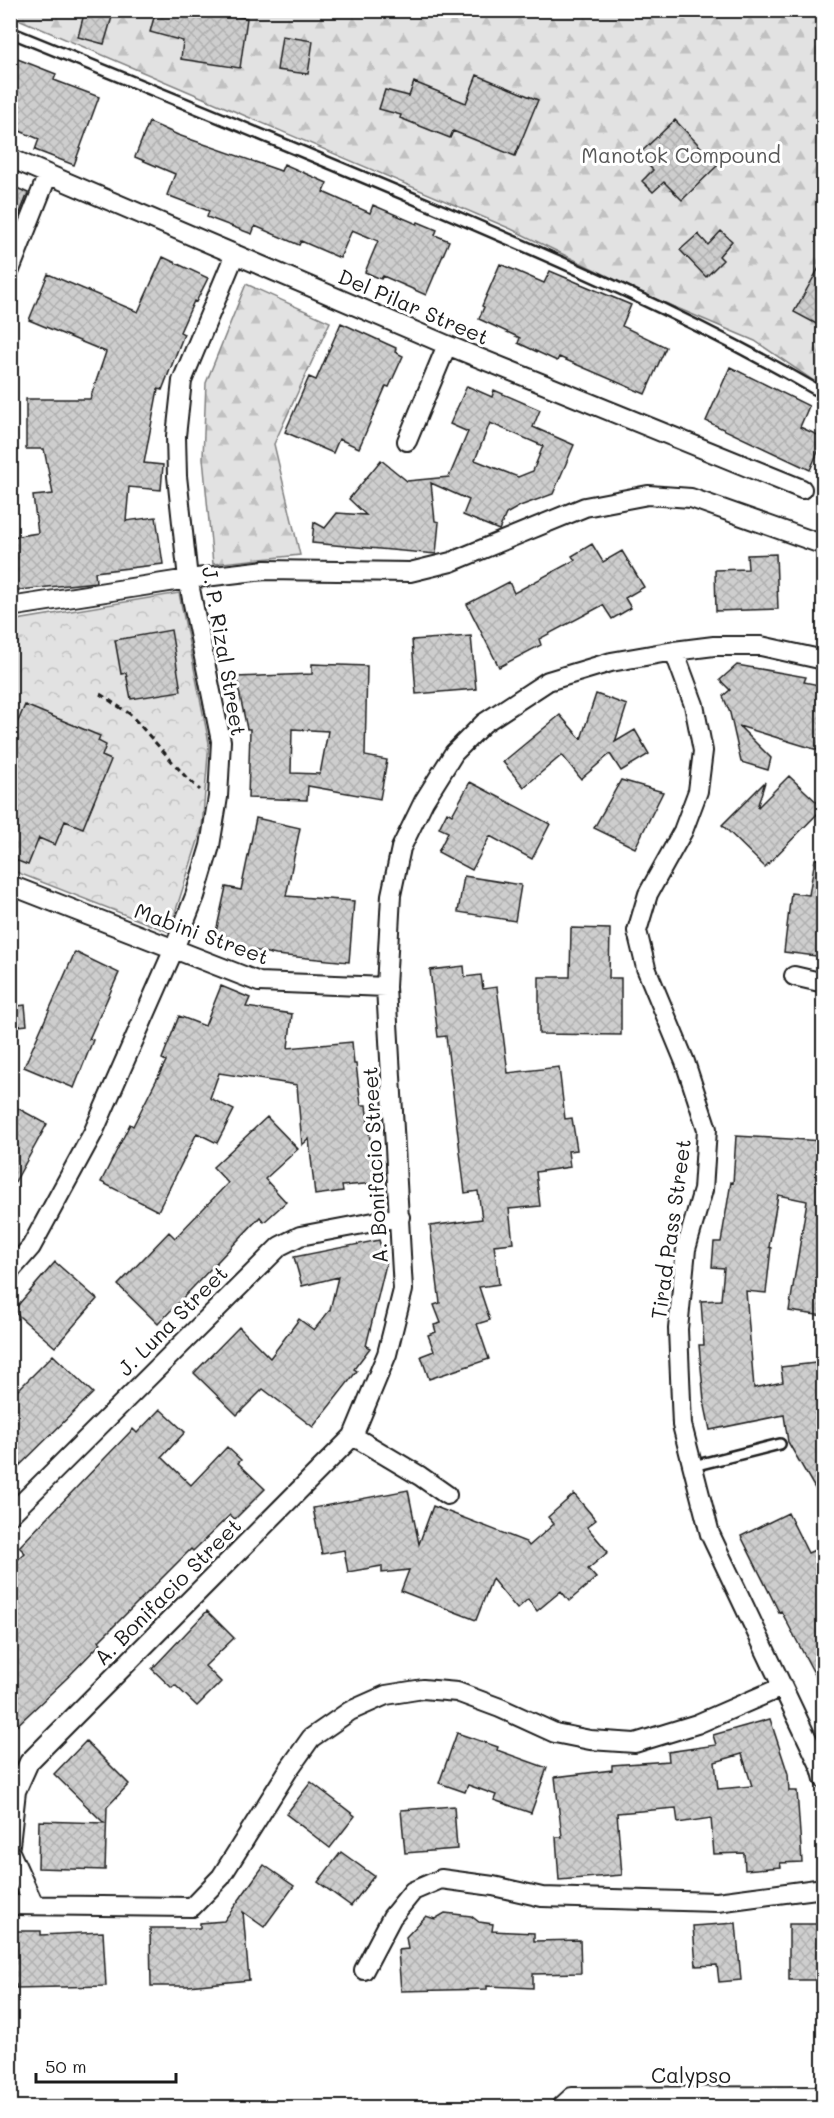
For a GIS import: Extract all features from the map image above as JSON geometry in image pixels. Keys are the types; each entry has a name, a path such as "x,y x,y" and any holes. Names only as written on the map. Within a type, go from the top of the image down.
{"street":[{"name":"Del Pilar Street","path":"10,158 447,345 802,489"},
{"path":"10,270 48,174"},
{"name":"J. P. Rizal Street","path":"10,1271 31,1247 93,1133 174,949 195,896 210,846 218,797 221,741 188,579 176,436 182,381 235,254"},
{"path":"407,441 447,345"},
{"path":"10,607 188,579 265,570 410,572 451,562 585,507 648,495 691,498 824,545"},
{"name":"A. Bonifacio Street","path":"10,1845 16,1791 29,1761 353,1436 387,1354 403,1290 386,987 391,895 401,849 424,801 454,753 484,723 548,681 611,662 714,646 761,646 824,660"},
{"name":"Tirad Pass Street","path":"674,651 694,705 703,751 698,791 683,831 648,894 638,930 646,968 685,1062 706,1129 703,1190 686,1250 678,1329 682,1425 710,1534 821,1768 824,1779"},
{"name":"Mabini Street","path":"10,885 259,981 386,987"},
{"path":"794,976 824,983"},
{"name":"J. Luna Street","path":"10,1515 280,1246 300,1236 399,1217"},
{"path":"353,1436 447,1495"},
{"path":"10,1905 192,1907 221,1877 311,1738 350,1712 386,1695 423,1689 457,1692 500,1708 555,1733 590,1740 635,1743 697,1724 782,1687"},
{"path":"10,1852 33,1905"},
{"path":"364,1970 392,1917 413,1891 441,1879 493,1886 542,1897 717,1902 824,1887"},
{"name":"Calypso","path":"560,2106 572,2097 702,2102 824,2096"}],"lane":[{"path":"10,32 191,105 535,250 679,316 762,358 815,389 820,388"},
{"path":"693,1466 780,1444"}],"path":[{"path":"100,694 130,714 185,776 216,804"}],"green space":[{"name":"Manotok Compound","path":"10,11 823,11 823,387 755,341 651,297 511,229 11,16"},
{"path":"246,284 330,322 274,444 300,555 213,564 203,458 206,383"},
{"path":"179,593 209,743 202,828 169,932 11,870 11,621"}],"building":[{"path":"85,10 112,17 104,44 78,37"},
{"path":"156,10 187,17 187,10 198,10 247,18 240,68 181,59 183,41 150,32"},
{"path":"282,36 313,41 308,74 277,70"},
{"path":"10,56 56,74 54,80 99,97 74,165 35,150 39,139 10,127"},
{"path":"477,75 538,100 515,156 453,131 450,138 400,118 401,115 379,109 385,90 409,96 414,82 466,103"},
{"path":"675,120 718,165 682,200 664,182 653,192 642,181 653,170 638,155"},
{"path":"149,122 178,135 281,171 284,164 327,183 323,192 370,213 373,205 437,230 435,235 449,241 426,295 383,276 381,279 365,272 378,241 352,230 340,258 301,241 299,245 255,226 252,234 207,217 209,211 167,195 175,174 135,157"},
{"path":"10,185 28,193 10,238"},
{"path":"721,231 732,241 719,256 723,260 706,277 680,250 698,234 708,245"},
{"path":"163,257 208,278 196,302 194,301 180,332 184,334 162,390 158,389 144,463 163,465 161,490 129,487 126,521 156,517 163,564 95,572 96,582 10,591 10,549 14,549 12,537 38,533 33,496 53,494 44,449 26,449 26,399 90,399 106,352 29,320 48,274 138,312"},
{"path":"824,259 824,328 794,312"},
{"path":"500,264 544,283 550,271 631,305 622,326 666,347 645,394 559,357 557,361 518,343 520,338 479,319 484,307 482,306"},
{"path":"341,323 396,348 395,352 403,356 389,387 386,386 359,448 339,439 333,453 285,432 309,377 316,380"},
{"path":"730,367 809,406 800,427 824,438 810,470 706,421"},
{"path":"467,386 492,397 494,390 540,410 533,427 574,445 553,494 520,506 506,514 499,530 463,515 469,500 431,483 435,521 439,522 436,554 312,543 314,522 325,528 337,513 366,515 349,499 381,460 407,481 449,477 468,432 450,424","holes":["490,423 543,446 533,471 518,477 475,460"]},
{"path":"592,544 603,562 622,551 644,587 625,598 631,608 612,619 603,605 539,639 541,645 499,667 467,604 509,582 514,593 575,560 572,556"},
{"path":"776,554 778,609 716,611 715,570 748,569 747,555"},
{"path":"171,630 181,691 131,699 126,673 121,674 115,640"},
{"path":"471,636 476,689 416,694 412,640"},
{"path":"312,664 367,666 365,756 387,760 380,799 308,786 307,800 248,798 250,729 247,729 236,677 312,674","holes":["292,729 328,731 320,774 291,773"]},
{"path":"737,665 806,677 804,682 824,686 824,752 739,726 771,758 768,770 741,762 730,713 723,696 730,690 720,680"},
{"path":"596,694 627,705 615,742 635,730 649,754 621,771 610,754 581,779 562,755 524,787 503,762 560,715 581,739"},
{"path":"25,705 100,736 98,741 106,745 102,756 111,760 83,828 65,821 55,845 39,838 28,865 10,858 10,740"},
{"path":"789,776 823,808 765,867 722,825 765,782 757,808"},
{"path":"621,780 663,792 635,848 594,828"},
{"path":"470,782 550,824 532,859 490,836 472,870 438,852 448,832 439,828 447,812 452,815"},
{"path":"256,818 300,828 286,896 354,901 349,962 276,955 214,941 226,887 241,890"},
{"path":"815,859 824,860 824,957 784,952 791,893 809,895"},
{"path":"464,876 521,885 515,921 458,912"},
{"path":"571,928 610,929 609,978 621,978 621,1035 539,1034 539,977 570,977"},
{"path":"75,952 119,973 89,1039 93,1040 74,1088 24,1067"},
{"path":"464,966 465,977 481,975 483,989 497,987 508,1073 559,1067 565,1119 572,1118 577,1150 568,1151 570,1167 536,1172 540,1206 509,1209 513,1243 494,1245 499,1284 479,1287 490,1320 477,1324 489,1359 429,1379 421,1356 434,1351 428,1335 436,1332 434,1325 441,1323 434,1305 440,1303 430,1226 482,1219 478,1191 465,1193 446,1036 438,1037 430,970"},
{"path":"221,986 250,998 246,1007 292,1014 288,1048 352,1042 361,1105 366,1105 375,1183 342,1186 343,1191 315,1195 309,1139 302,1145 297,1085 219,1073 210,1098 234,1110 217,1143 197,1133 158,1211 101,1182 130,1124 133,1126 166,1061 162,1059 179,1016 205,1026"},
{"path":"25,1005 27,1025 10,1027 10,1007"},
{"path":"10,1104 47,1124 10,1191"},
{"path":"267,1117 298,1149 265,1179 286,1202 264,1222 260,1217 158,1324 118,1285 169,1232 175,1238 228,1183 213,1167"},
{"path":"736,1136 824,1141 824,1316 789,1311 807,1201 778,1195 769,1247 771,1248 766,1293 746,1291 754,1388 783,1382 781,1367 824,1362 824,1504 788,1442 784,1415 710,1430 704,1401 699,1345 704,1345 701,1301 721,1300 724,1268 712,1267 714,1242 721,1242 731,1182 733,1183"},
{"path":"379,1240 386,1264 366,1346 370,1348 354,1369 357,1371 313,1427 263,1389 237,1415 194,1373 239,1327 270,1358 299,1319 314,1330 330,1310 338,1277 302,1286 294,1257"},
{"path":"55,1262 97,1299 55,1347 13,1311"},
{"path":"53,1355 93,1393 10,1475 10,1398"},
{"path":"160,1409 185,1432 162,1457 191,1485 227,1447 241,1460 238,1463 265,1489 235,1519 230,1515 193,1551 191,1549 99,1641 101,1643 68,1677 10,1732 10,1567 25,1553 19,1547 133,1429 137,1433"},
{"path":"408,1490 419,1544 433,1506 526,1542 529,1546 554,1524 548,1517 574,1494 596,1520 587,1527 608,1552 588,1569 596,1578 569,1601 561,1591 537,1611 528,1599 517,1609 492,1579 476,1620 401,1591 409,1570 382,1573 382,1566 348,1572 344,1550 322,1554 313,1508"},
{"path":"788,1513 808,1553 824,1546 824,1692 781,1611 779,1612 741,1536"},
{"path":"207,1611 234,1638 205,1666 221,1682 197,1706 175,1685 172,1688 152,1669"},
{"path":"770,1719 788,1774 789,1791 797,1791 802,1862 780,1863 781,1867 745,1870 744,1853 714,1854 711,1818 678,1823 676,1808 617,1813 622,1875 559,1880 556,1837 562,1837 555,1777 612,1770 612,1765 669,1761 668,1752 716,1745 713,1735","holes":["742,1754 752,1786 718,1789 715,1762"]},
{"path":"457,1733 498,1747 497,1750 547,1768 531,1813 494,1800 496,1795 468,1785 465,1792 439,1783"},
{"path":"86,1741 129,1784 107,1807 105,1870 38,1868 39,1821 104,1823 54,1774"},
{"path":"311,1782 355,1816 330,1848 286,1814"},
{"path":"454,1806 457,1849 405,1853 401,1810"},
{"path":"341,1852 374,1876 351,1906 318,1882"},
{"path":"264,1865 294,1886 264,1927 243,1912 249,1980 188,1986 151,1986 150,1928 200,1928 200,1923 224,1921"},
{"path":"445,1913 471,1916 479,1922 493,1924 492,1931 534,1933 534,1941 580,1940 581,1973 533,1974 533,1988 487,1986 487,1989 401,1991 398,1950 408,1949 406,1937 426,1916 435,1919"},
{"path":"736,1923 741,1980 719,1982 717,1965 696,1966 693,1926"},
{"path":"789,1924 824,1924 824,1980 789,1980"},
{"path":"15,1931 41,1931 41,1935 103,1932 106,1986 16,1988 16,1985 10,1985 10,1936 15,1936"}]}
